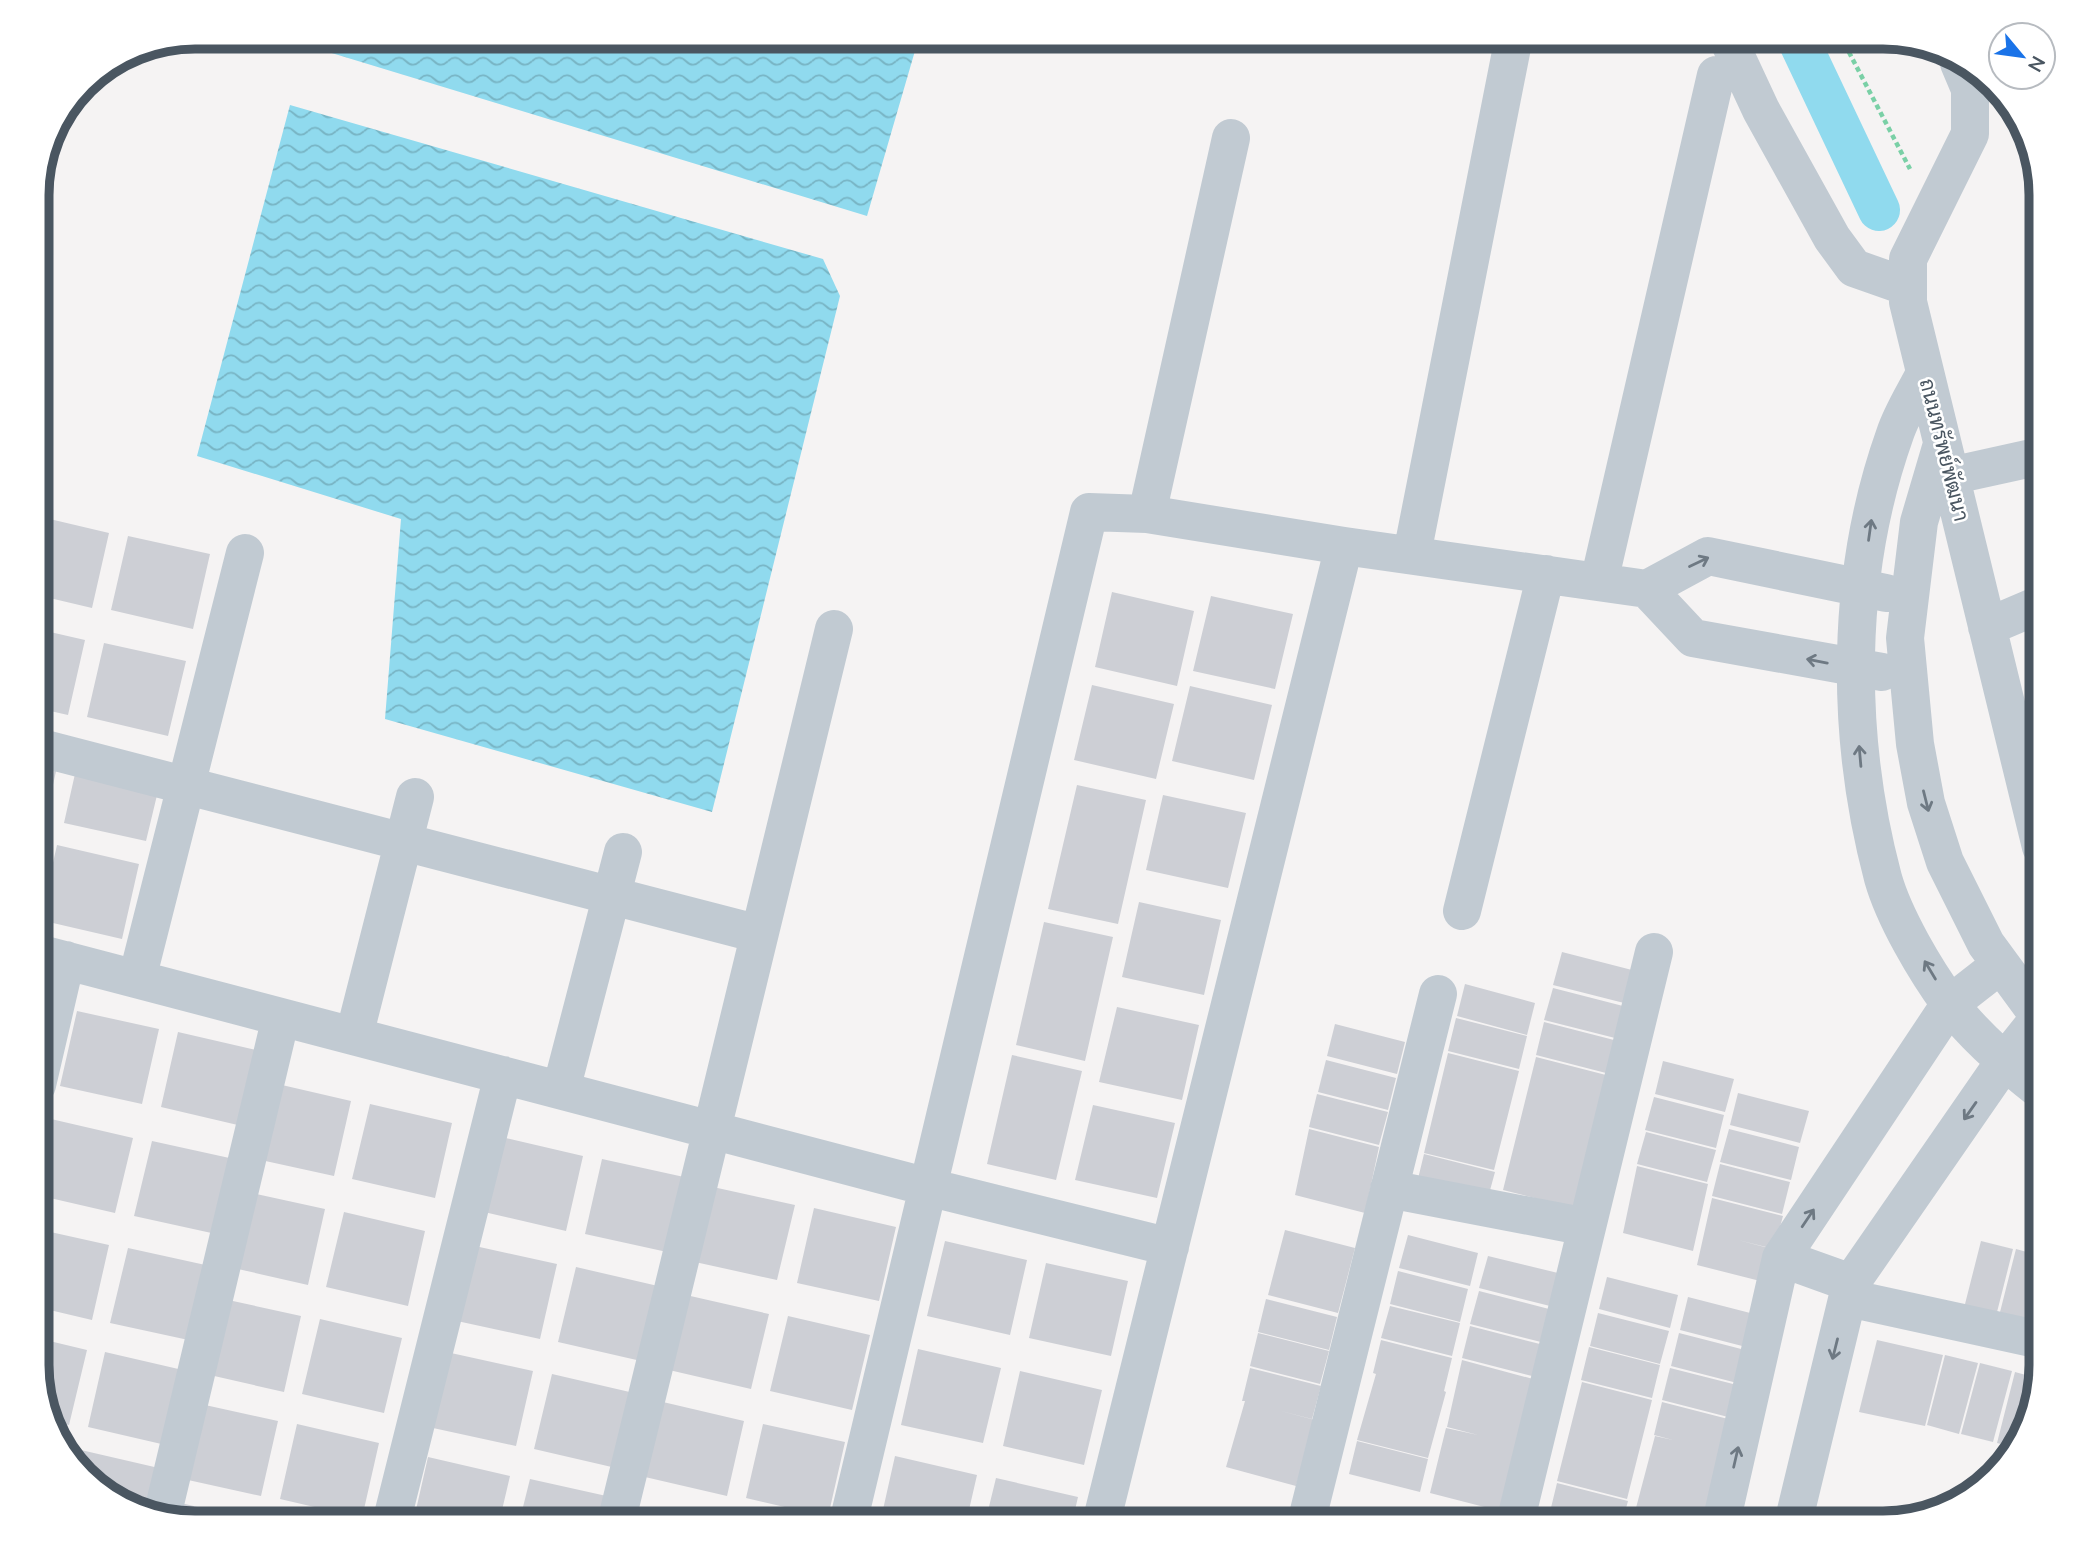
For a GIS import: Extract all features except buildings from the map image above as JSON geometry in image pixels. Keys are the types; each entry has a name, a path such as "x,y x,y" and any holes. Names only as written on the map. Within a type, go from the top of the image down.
{"street":[{"path":"1412,554 1512,49"},
{"path":"1733,49 1761,110 1832,238 1854,268 1908,287"},
{"name":"ถนนทรัพย์พัฒนา","path":"1964,74 1970,89 1970,134 1908,258 1908,302 2029,798"},
{"path":"1599,582 1716,75"},
{"path":"1147,514 1231,138"},
{"path":"1925,373 1895,433 1872,516 1856,633 1860,759 1884,879 1906,931 1950,1004 2004,1062 2029,1082"},
{"path":"2029,457 1946,460 1919,522 1905,638 1915,744 1926,803 1945,862 1986,944 2029,1002"},
{"path":"851,1511 1089,512 1147,514 1344,546 1647,589 1708,556 1910,599"},
{"path":"1104,1511 1344,546"},
{"path":"137,979 245,553"},
{"path":"1462,911 1546,574"},
{"path":"1647,589 1693,638 1909,675"},
{"path":"1987,627 2029,609"},
{"path":"619,1511 834,629"},
{"path":"49,750 758,934"},
{"path":"354,1036 415,797"},
{"path":"561,1090 623,852"},
{"path":"1518,1511 1654,952"},
{"path":"49,975 51,957 928,1187 1170,1247"},
{"path":"1724,1511 1781,1258 1950,1004 2000,965"},
{"path":"1309,1511 1438,994"},
{"path":"164,1507 281,1017"},
{"path":"1796,1511 1849,1290 2004,1062 2029,1032"},
{"path":"394,1511 503,1075"},
{"path":"1389,1189 1587,1227"},
{"path":"1781,1258 1849,1290 2029,1336"}],"path":[{"path":"1847,49 1905,162 1935,203"}],"water":[{"path":"318,49 916,49 867,216"},
{"path":"290,105 823,259 840,296 712,812 385,719 401,519 197,456"}],"waterway":[{"path":"1803,49 1879,210"}]}
